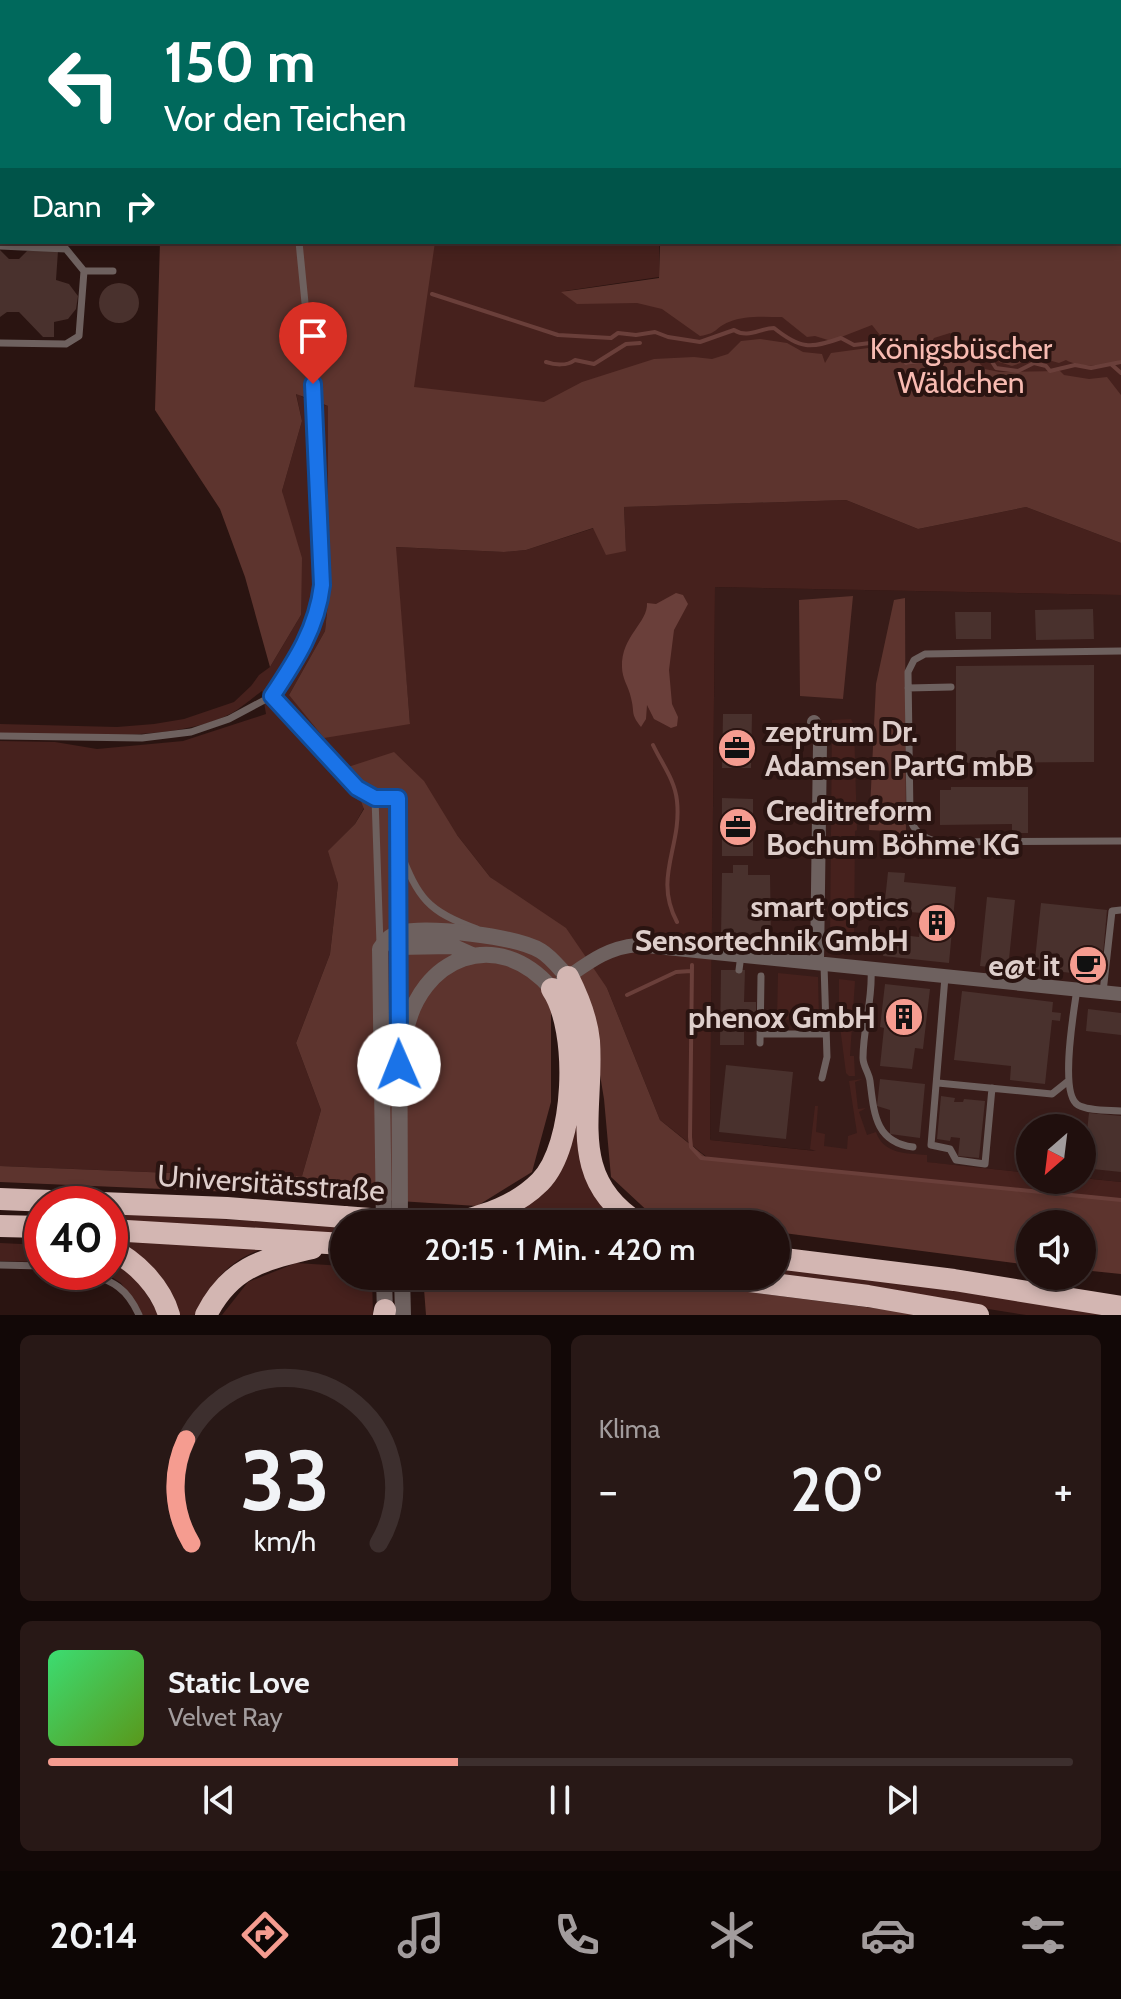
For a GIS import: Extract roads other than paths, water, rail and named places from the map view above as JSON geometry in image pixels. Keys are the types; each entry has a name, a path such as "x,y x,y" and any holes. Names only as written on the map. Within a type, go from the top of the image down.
{"highway":[{"path":"496,1210 509,1206 543,1180 553,1163 565,1122 571,1067 568,1030 559,1000 560,983"},
{"path":"560,983 581,1003 589,1040 588,1156 606,1196 619,1210"},
{"name":"Universitätsstraße","path":"0,1199 227,1208 330,1216"},
{"path":"0,1226 24,1227"},
{"name":"Universitätsstraße","path":"128,1231 330,1243"},
{"path":"206,1315 227,1283 245,1268 269,1258 330,1245"},
{"path":"128,1260 153,1283 169,1315"},
{"path":"790,1260 1047,1294 1121,1307"},
{"path":"790,1286 978,1315"},
{"path":"1047,1294 1121,1291"}],"street":[{"path":"814,722 820,744 821,962"},
{"path":"398,940 443,932 517,941 542,952 560,983"},
{"path":"384,1210 380,949 389,937 452,946 472,955"},
{"path":"398,940 400,1210"},
{"path":"560,983 596,956 618,947 654,946 740,963 821,962 1121,994"},
{"path":"399,1065 406,1027 417,997 431,977 451,964 472,955 488,953 522,962 560,983"},
{"path":"386,1290 389,1314"},
{"path":"389,1314 397,1290"}],"lane":[{"path":"0,736 142,738 191,732 229,719 272,696 310,633 322,585 313,384 299,244"},
{"path":"0,246 66,249 84,271 79,336 66,344 0,343"},
{"path":"84,271 113,271"},
{"path":"1121,651 925,654 909,666 908,688 910,816 918,833 941,842 1121,841"},
{"path":"908,688 951,687"},
{"path":"272,696 357,788 375,798 398,798 398,940"},
{"path":"375,798 380,949"},
{"path":"400,851 415,887 426,903 448,918 517,941"},
{"path":"1103,992 1112,911 1121,910"},
{"path":"821,962 827,1057 822,1078"},
{"path":"871,968 863,1061 870,1077 872,1107 886,1138 898,1145 913,1147"},
{"path":"945,975 931,1145 950,1149 956,1160 985,1164 992,1088"},
{"path":"761,976 760,1039 825,1034"},
{"path":"1077,989 1067,1082 1073,1101 1080,1107 1121,1111"},
{"path":"938,1083 1052,1094 1067,1082"},
{"path":"0,1265 24,1266"},
{"path":"121,1290 130,1296 139,1315"}],"waterway":[{"path":"432,294 558,335 611,338 618,333 636,335 655,332 700,342 734,330 749,333 774,328 791,340 806,345 841,338 854,345 870,343 886,353 896,354 906,363 923,361 932,351 944,347 958,346 972,347 977,352 987,354 996,368 1018,371 1034,363 1046,366 1050,371 1075,365 1091,368 1121,362"},
{"path":"546,362 561,364 575,360 594,364 626,344 640,343"},
{"path":"1112,365 1121,373"},
{"path":"653,745 676,793 676,833 668,891 677,922"},
{"path":"692,965 690,1137 691,1147 701,1158 1121,1200"},
{"path":"627,995 676,972 691,971"}],"place":[{"name":"zeptrum Dr. Adamsen PartG mbB","path":"737,748"},
{"name":"Creditreform Bochum Böhme KG","path":"738,827"},
{"name":"smart optics Sensortechnik GmbH","path":"937,923"},
{"name":"e@t it","path":"1088,965"},
{"name":"phenox GmbH","path":"904,1017"}],"park label":[{"name":"Königsbüscher Wäldchen","path":"961,365"}]}
